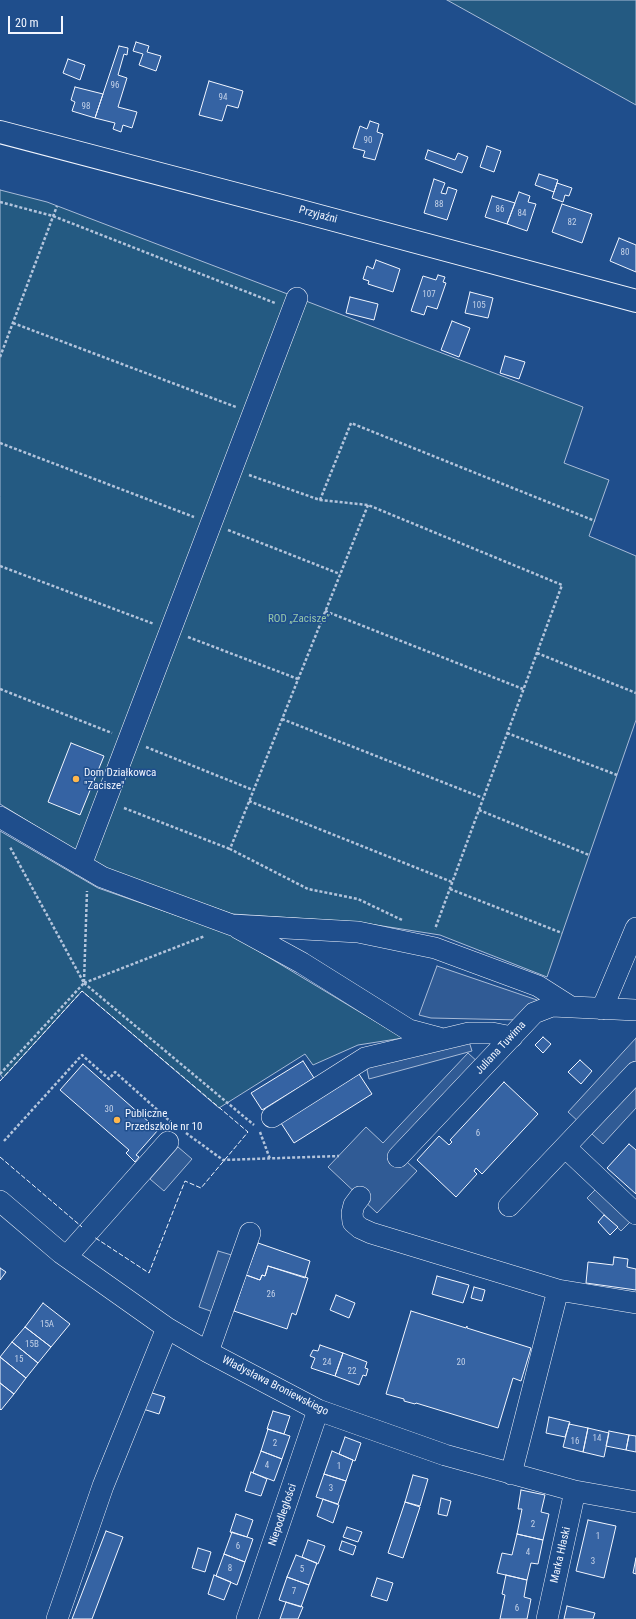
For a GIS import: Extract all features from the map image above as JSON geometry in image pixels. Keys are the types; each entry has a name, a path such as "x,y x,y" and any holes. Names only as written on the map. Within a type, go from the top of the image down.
{"main road":[{"name":"Przyjaźni","path":"0,132 636,301"}],"street":[{"path":"84,867 105,801 295,304"},
{"path":"0,817 102,877 232,925 302,963 409,1030 444,1039"},
{"path":"232,925 358,932 435,948 538,986 571,1007"},
{"path":"602,1008 636,928"},
{"name":"Juliana Tuwima","path":"398,1158 534,1013 552,1006 636,1010"},
{"path":"272,1117 365,1058 469,1033 492,1033 512,1037"},
{"path":"509,1206 636,1072"},
{"path":"66,1256 177,1134"},
{"path":"565,1147 636,1214"},
{"path":"360,1197 354,1205 352,1213 353,1222 360,1228 558,1290 636,1303"},
{"name":"Władysława Broniewskiego","path":"0,1200 66,1256 167,1328 208,1352 318,1410 445,1455 575,1491 636,1502"},
{"path":"208,1352 250,1233"},
{"path":"511,1474 558,1290"},
{"path":"57,1619 103,1486 167,1328"},
{"name":"Niepodległości","path":"247,1619 318,1410"},
{"name":"Marka Hłaski","path":"547,1619 575,1491"}],"path":[{"path":"0,202 53,216 295,304"},
{"path":"0,357 57,206"},
{"path":"13,322 253,414"},
{"path":"320,500 350,423 594,521"},
{"path":"0,443 211,523 340,574"},
{"path":"232,469 320,500 368,505 562,585 433,935"},
{"path":"230,849 368,505"},
{"path":"0,566 156,625"},
{"path":"325,611 523,689"},
{"path":"186,636 298,679"},
{"path":"537,653 636,693"},
{"path":"282,719 483,798"},
{"path":"507,733 617,775"},
{"path":"105,801 230,849 308,889 358,899 405,922"},
{"path":"249,801 452,882"},
{"path":"479,810 589,855"},
{"path":"8,843 84,983 259,1130 270,1159"},
{"path":"84,867 84,983"},
{"path":"450,889 562,933"},
{"path":"0,1074 84,983 232,925"},
{"path":"4,1141 82,1055 109,1079 115,1072 177,1134 223,1160 338,1156"}],"green space":[{"path":"447,0 636,0 636,105"},
{"name":"ROD „Zacisze”","path":"0,190 47,202 583,407 564,463 609,480 589,536 636,556 636,720 547,977 440,935 357,922 232,914 104,868 0,804"},
{"path":"0,831 98,888 230,934 403,1038 358,1045 313,1065 305,1054 219,1108 82,991 3,1078 0,1074"}],"shaded area":[{"path":"437,966 537,1000 520,1020 431,1018 419,1015"},
{"path":"468,1038 472,1051 369,1079 366,1065"},
{"path":"636,1038 636,1108 603,1144 568,1112"},
{"path":"468,1053 480,1064 397,1153 417,1171 377,1213 328,1167 366,1127 383,1143"},
{"path":"178,1147 192,1159 164,1191 150,1179"},
{"path":"598,1187 632,1220 621,1231 587,1198"},
{"path":"218,1251 235,1256 216,1313 199,1307"}],"building":[{"path":"136,42 149,46 147,52 161,56 156,71 139,65 143,54 133,51"},
{"path":"119,46 128,48 127,55 124,54 118,75 127,78 118,107 137,112 132,128 123,125 121,132 113,129 115,123 95,118"},
{"path":"68,59 85,65 80,80 63,73"},
{"path":"209,81 243,91 238,108 227,105 222,121 199,115"},
{"path":"75,87 103,94 95,118 72,111 75,102 71,100"},
{"path":"370,121 379,124 377,132 383,134 375,160 363,157 365,151 353,148 360,126 367,129"},
{"path":"487,146 501,151 494,172 480,167"},
{"path":"428,150 455,160 458,153 468,157 462,173 425,159"},
{"path":"539,174 558,180 554,192 535,185"},
{"path":"434,179 445,183 441,193 446,194 448,187 457,190 447,220 424,213"},
{"path":"557,183 572,188 569,196 565,195 563,202 552,198"},
{"path":"519,192 530,196 528,202 536,204 527,231 507,224"},
{"path":"492,196 515,203 507,224 485,217"},
{"path":"562,204 592,214 582,243 552,232"},
{"path":"619,238 636,245 636,272 610,261"},
{"path":"376,260 400,269 393,292 368,284 369,281 363,279 367,266 373,269"},
{"path":"438,275 445,277 443,282 446,283 437,309 427,306 424,315 411,311 423,276 436,280"},
{"path":"470,292 493,298 488,318 465,313"},
{"path":"350,297 378,304 374,320 346,313"},
{"path":"452,321 470,328 459,357 441,350"},
{"path":"505,356 525,362 519,379 500,373"},
{"name":"Dom Działkowca \"Zacisze\"","path":"71,743 104,756 80,815 48,802"},
{"path":"543,1037 551,1044 543,1053 535,1045"},
{"path":"580,1060 592,1071 581,1084 568,1072"},
{"path":"303,1061 314,1078 262,1110 251,1093"},
{"path":"83,1064 158,1130 136,1155 139,1157 135,1162 126,1153 129,1150 60,1090"},
{"path":"359,1074 372,1094 294,1143 281,1123"},
{"path":"504,1082 538,1114 482,1174 476,1168 474,1171 477,1174 456,1197 417,1160 439,1136 449,1145 452,1142 450,1140"},
{"path":"629,1144 636,1150 636,1194 607,1168"},
{"path":"604,1215 618,1227 610,1235 598,1222"},
{"path":"258,1243 310,1261 305,1278 268,1266 265,1276 262,1275 260,1280 246,1275"},
{"path":"614,1257 628,1259 627,1267 636,1269 636,1290 586,1283 588,1262 613,1265"},
{"path":"268,1266 308,1278 296,1315 292,1313 287,1329 234,1311 246,1275 260,1280 262,1275 265,1276"},
{"path":"0,1268 6,1272 0,1280"},
{"path":"437,1276 469,1285 463,1303 432,1294"},
{"path":"474,1287 485,1290 482,1301 471,1298"},
{"path":"336,1295 355,1303 349,1318 330,1310"},
{"path":"43,1303 70,1324 51,1347 25,1327"},
{"path":"411,1311 466,1328 467,1326 467,1328 531,1348 521,1381 513,1378 498,1428 416,1403 404,1401 404,1399 386,1394"},
{"path":"25,1327 51,1347 38,1363 12,1342"},
{"path":"12,1342 38,1363 26,1378 0,1357"},
{"path":"320,1345 343,1353 335,1376 311,1368 315,1358 310,1356 313,1350 318,1351"},
{"path":"343,1353 367,1362 365,1368 368,1369 366,1376 363,1375 359,1385 335,1376"},
{"path":"0,1357 26,1378 14,1394 0,1383"},
{"path":"0,1383 14,1394 1,1410 0,1409"},
{"path":"149,1392 165,1397 159,1414 143,1409"},
{"path":"273,1411 290,1416 284,1434 267,1429"},
{"path":"549,1417 570,1422 565,1437 546,1433"},
{"path":"569,1424 588,1428 583,1452 563,1447"},
{"path":"588,1428 609,1433 604,1457 583,1452"},
{"path":"268,1429 290,1436 282,1459 261,1451"},
{"path":"609,1431 629,1435 626,1450 606,1446"},
{"path":"629,1435 636,1436 636,1452 626,1450"},
{"path":"345,1437 361,1443 355,1461 339,1454"},
{"path":"261,1451 282,1459 274,1481 253,1473"},
{"path":"332,1451 353,1460 346,1481 324,1474"},
{"path":"251,1472 267,1479 261,1496 245,1491"},
{"path":"324,1474 346,1481 338,1504 316,1497"},
{"path":"413,1475 428,1479 420,1506 405,1502"},
{"path":"521,1490 545,1495 541,1512 549,1514 543,1540 517,1534 522,1509 518,1509"},
{"path":"441,1498 451,1501 447,1516 438,1514"},
{"path":"323,1499 339,1505 333,1523 317,1516"},
{"path":"405,1502 420,1507 403,1558 388,1553"},
{"path":"236,1514 253,1520 247,1537 230,1532"},
{"path":"588,1520 616,1526 604,1578 576,1571"},
{"path":"347,1527 362,1532 358,1542 343,1537"},
{"path":"106,1531 123,1537 92,1619 72,1619"},
{"path":"232,1532 253,1539 245,1562 224,1554"},
{"path":"517,1534 543,1540 538,1564 531,1563 527,1580 497,1573 502,1553 512,1555"},
{"path":"308,1540 325,1546 318,1564 302,1557"},
{"path":"342,1541 356,1546 353,1555 339,1550"},
{"path":"198,1548 211,1552 205,1572 192,1568"},
{"path":"224,1554 245,1562 237,1585 216,1576"},
{"path":"296,1555 317,1563 309,1585 287,1577"},
{"path":"636,1558 636,1574 633,1573"},
{"path":"214,1575 231,1582 224,1600 208,1594"},
{"path":"506,1575 527,1580 524,1597 531,1599 527,1619 500,1619 505,1595 502,1594"},
{"path":"287,1577 309,1585 301,1607 279,1600"},
{"path":"377,1578 393,1583 387,1601 371,1596"},
{"path":"286,1602 303,1607 298,1619 280,1619"},
{"path":"567,1606 595,1613 593,1619 564,1619"}],"fence":[{"path":"0,1081 82,991 248,1132 201,1188 185,1181 149,1273 94,1237"},
{"path":"0,1157 82,1227"}],"place":[{"name":"Dom Działkowca \"Zacisze\"","path":"76,779"},
{"name":"Publiczne Przedszkole nr 10","path":"117,1120"}]}
